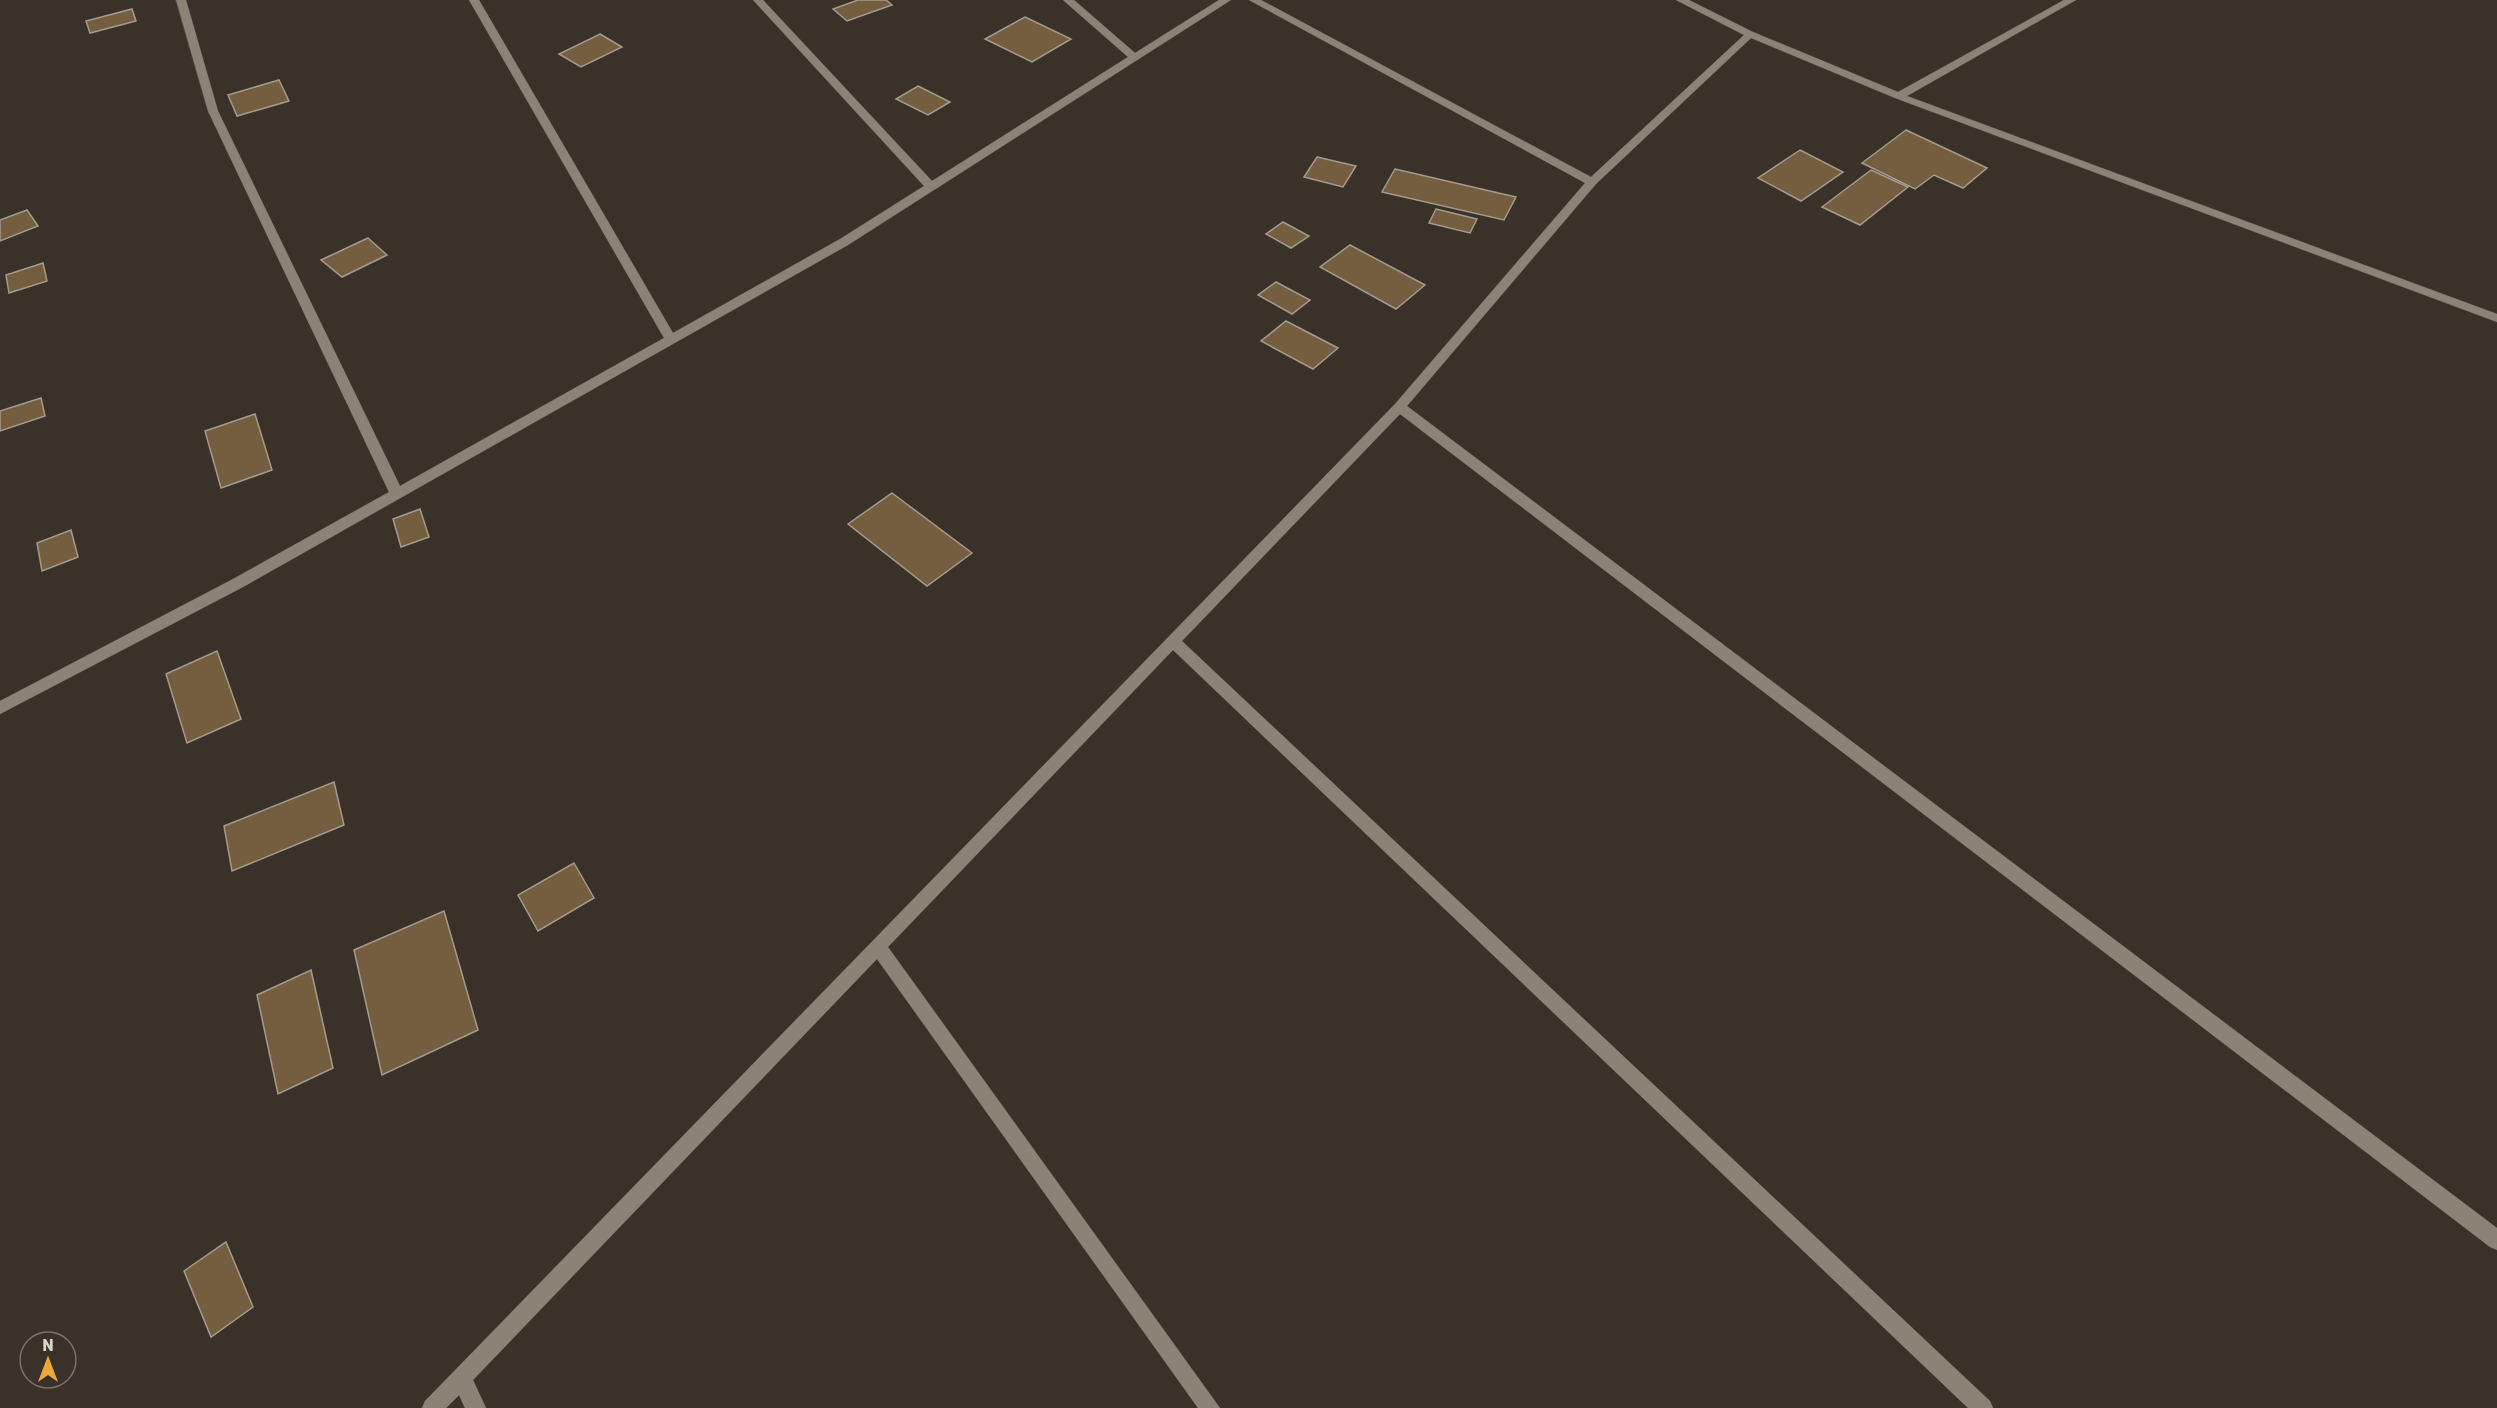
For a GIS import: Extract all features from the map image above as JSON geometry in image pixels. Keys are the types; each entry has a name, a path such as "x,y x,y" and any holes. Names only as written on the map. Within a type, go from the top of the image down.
{"street":[{"path":"181,0 213,111 397,494"},
{"path":"474,0 671,339"},
{"path":"758,0 931,187"},
{"path":"1068,0 1135,58"},
{"path":"0,708 238,584 844,242 1226,0"},
{"path":"1254,0 1592,182"},
{"path":"1680,0 1750,34 1899,96 2497,318"},
{"path":"1899,96 2071,0"},
{"path":"432,1408 1399,407 1592,182 1750,34"},
{"path":"1399,407 2497,1240"},
{"path":"1173,641 1983,1408"},
{"path":"878,946 1210,1408"},
{"path":"461,1378 476,1408"}],"building":[{"path":"858,0 886,0 892,5 847,21 833,9"},
{"path":"132,9 136,21 90,33 86,21"},
{"path":"1025,17 1071,39 1032,62 985,39"},
{"path":"600,34 622,47 581,67 559,54"},
{"path":"279,80 289,101 237,116 228,95"},
{"path":"918,86 950,102 928,115 896,99"},
{"path":"1906,130 1987,168 1963,188 1934,175 1915,189 1862,163"},
{"path":"1800,150 1843,172 1801,201 1758,178"},
{"path":"1317,157 1356,166 1343,187 1304,177"},
{"path":"1395,169 1516,197 1504,220 1382,192"},
{"path":"1871,170 1908,187 1860,225 1822,207"},
{"path":"1436,209 1477,219 1470,233 1429,223"},
{"path":"27,210 38,226 0,241 0,220"},
{"path":"1283,222 1309,236 1291,248 1266,234"},
{"path":"368,238 387,255 342,277 321,260"},
{"path":"1350,245 1425,285 1396,309 1320,267"},
{"path":"43,263 47,281 9,293 6,275"},
{"path":"1276,282 1310,300 1292,314 1258,295"},
{"path":"1286,321 1338,348 1313,369 1261,341"},
{"path":"41,398 45,416 0,431 0,411"},
{"path":"255,414 272,470 221,488 205,431"},
{"path":"892,493 972,553 927,586 848,524"},
{"path":"420,509 429,537 401,547 393,519"},
{"path":"71,530 78,557 42,571 37,543"},
{"path":"217,651 241,719 187,743 166,674"},
{"path":"334,782 344,825 232,871 224,826"},
{"path":"574,863 594,898 538,931 518,895"},
{"path":"444,911 478,1030 382,1075 354,950"},
{"path":"311,970 333,1068 278,1094 257,995"},
{"path":"226,1242 253,1307 211,1337 184,1271"}]}
